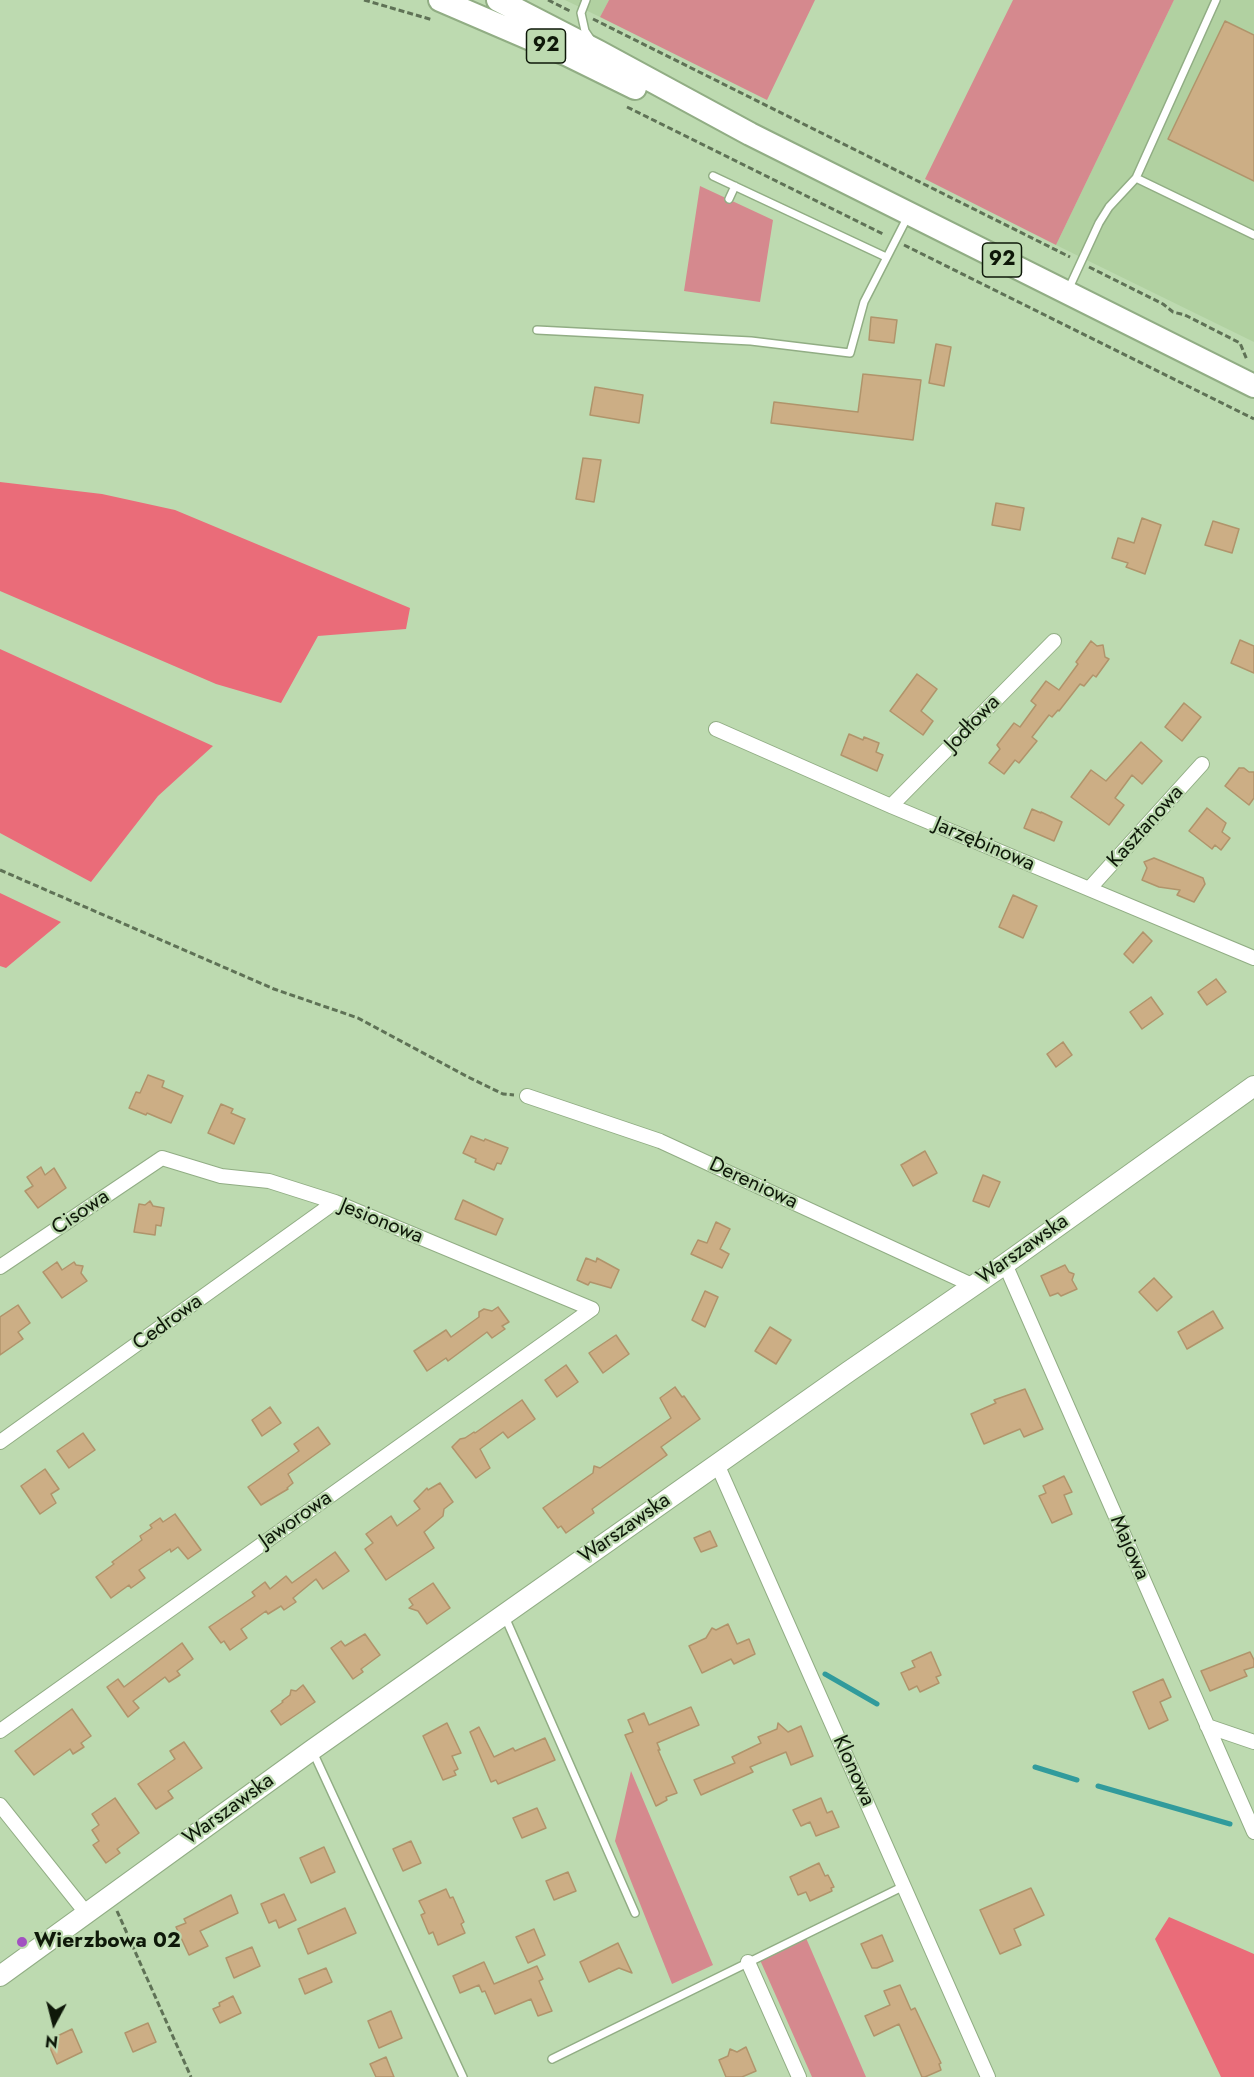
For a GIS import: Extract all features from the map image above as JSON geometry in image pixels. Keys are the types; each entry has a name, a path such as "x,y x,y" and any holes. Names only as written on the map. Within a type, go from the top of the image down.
{"main road":[{"name":"92","path":"498,0 750,134 1254,386"},
{"name":"92","path":"437,10 568,55 650,95 750,134"}],"street":[{"name":"Jodłowa","path":"891,806 1054,641"},
{"name":"Jarzębinowa","path":"716,729 891,806 1254,958"},
{"name":"Kasztanowa","path":"1089,889 1202,764"},
{"name":"Warszawska","path":"0,1976 312,1750 1005,1264 1254,1086"},
{"name":"Dereniowa","path":"527,1096 660,1141 972,1285"},
{"name":"Jesionowa","path":"162,1158 221,1176 268,1181 334,1202 592,1309"},
{"name":"Cisowa","path":"0,1267 162,1158"},
{"name":"Cedrowa","path":"0,1442 334,1202"},
{"name":"Majowa","path":"1005,1264 1254,1832"},
{"name":"Jaworowa","path":"0,1731 592,1309"},
{"name":"Klonowa","path":"717,1464 988,2077"},
{"path":"1207,1726 1254,1742"},
{"path":"0,1805 87,1914"},
{"path":"748,1962 799,2077"}],"lane":[{"path":"586,0 581,13 585,31 599,52"},
{"path":"1067,293 1099,223 1109,207 1136,178 1216,0"},
{"path":"713,176 886,257"},
{"path":"1136,178 1254,235"},
{"path":"729,199 735,186"},
{"path":"537,330 751,341 850,353 864,302 894,240 910,213"},
{"path":"504,1614 635,1913"},
{"path":"312,1750 463,2077"},
{"path":"552,2059 904,1886"}],"path":[{"path":"364,0 437,10"},
{"path":"548,0 571,11 581,13 1080,262 1163,304 1173,312 1185,315 1240,343 1248,361 1254,364"},
{"path":"620,103 1254,419"},
{"path":"0,870 274,989 358,1018 503,1094 527,1096"},
{"path":"110,1896 191,2077"}],"shaded area":[{"path":"565,0 609,0 600,17"},
{"path":"609,0 815,0 767,100 600,17"},
{"path":"1013,0 1174,0 1056,245 925,179"},
{"path":"1174,0 1254,0 1254,342 1056,245"},
{"path":"700,186 773,220 760,302 684,291"},
{"path":"0,482 102,494 175,510 410,608 406,629 318,636 281,703 216,684 0,591"},
{"path":"0,649 213,746 158,796 91,882 0,833"},
{"path":"0,893 61,922 6,968 0,966"},
{"path":"631,1771 713,1965 672,1984 615,1841"},
{"path":"1169,1917 1254,1954 1254,2077 1221,2077 1155,1939"},
{"path":"806,1938 866,2077 812,2077 760,1960"}],"building":[{"path":"1225,21 1254,35 1254,181 1168,139"},
{"path":"871,317 897,320 894,343 869,340"},
{"path":"936,344 951,347 944,386 929,383"},
{"path":"863,374 921,380 913,440 771,423 774,402 858,412"},
{"path":"595,387 643,395 639,423 590,415"},
{"path":"583,458 601,460 594,502 576,499"},
{"path":"996,503 1024,508 1020,530 992,525"},
{"path":"1142,518 1161,525 1145,574 1126,567 1128,563 1112,558 1118,538 1134,543"},
{"path":"1213,521 1239,529 1232,553 1205,545"},
{"path":"1240,640 1254,646 1254,673 1231,663"},
{"path":"1091,641 1097,646 1103,645 1105,657 1109,659 1096,677 1093,675 1084,686 1080,684 1059,711 1052,717 1049,715 1032,737 1037,741 1019,763 1015,760 1004,774 989,763 1000,749 997,745 1014,723 1020,727 1036,705 1031,701 1046,681 1059,690"},
{"path":"917,674 937,689 921,711 933,721 923,735 890,711"},
{"path":"1184,703 1201,717 1182,741 1165,727"},
{"path":"849,734 879,743 876,752 883,755 877,771 841,755"},
{"path":"1141,742 1162,761 1142,784 1132,775 1115,798 1124,805 1109,825 1071,797 1091,770 1106,781"},
{"path":"1239,768 1254,772 1254,798 1249,805 1225,786"},
{"path":"1207,808 1226,823 1222,832 1230,838 1221,850 1215,845 1212,849 1189,831"},
{"path":"1032,809 1062,822 1054,841 1024,828"},
{"path":"1154,858 1203,878 1205,884 1194,902 1177,895 1180,890 1159,887 1142,880 1147,868 1144,862"},
{"path":"1013,895 1037,906 1023,938 999,927"},
{"path":"1143,932 1152,941 1133,963 1124,954"},
{"path":"1216,979 1226,992 1207,1005 1198,992"},
{"path":"1151,997 1163,1014 1142,1029 1130,1012"},
{"path":"1063,1042 1072,1055 1056,1067 1047,1054"},
{"path":"148,1075 164,1081 162,1087 183,1096 171,1123 129,1108 136,1092 140,1093"},
{"path":"221,1104 233,1109 231,1113 245,1119 234,1144 208,1133"},
{"path":"471,1136 508,1148 501,1164 497,1163 494,1170 475,1162 476,1159 463,1153"},
{"path":"925,1151 937,1173 913,1186 901,1165"},
{"path":"41,1167 45,1175 54,1168 66,1188 38,1208 25,1191 33,1186 27,1177"},
{"path":"983,1175 1000,1182 989,1207 973,1201"},
{"path":"463,1200 503,1219 496,1235 455,1219"},
{"path":"150,1201 153,1206 164,1208 161,1226 156,1225 155,1235 134,1232 139,1204 145,1205"},
{"path":"716,1222 730,1229 720,1249 729,1254 722,1268 691,1254 698,1240 707,1243"},
{"path":"586,1258 596,1262 597,1258 619,1270 611,1288 590,1282 588,1285 577,1280"},
{"path":"57,1262 62,1270 74,1262 76,1265 83,1266 81,1273 87,1281 62,1298 43,1272"},
{"path":"1065,1265 1069,1272 1074,1274 1072,1280 1077,1289 1061,1296 1058,1293 1050,1296 1041,1276"},
{"path":"1154,1278 1172,1297 1157,1311 1139,1292"},
{"path":"705,1291 718,1297 705,1327 692,1320"},
{"path":"18,1305 30,1323 18,1332 23,1339 0,1355 0,1317"},
{"path":"498,1307 509,1322 502,1326 505,1329 492,1338 487,1332 448,1361 446,1358 427,1371 414,1351 446,1330 451,1337 479,1317 479,1312 484,1309 492,1311"},
{"path":"1213,1311 1223,1328 1187,1349 1178,1332"},
{"path":"770,1327 791,1340 776,1364 755,1351"},
{"path":"616,1335 629,1354 603,1373 589,1353"},
{"path":"566,1365 578,1382 557,1397 545,1380"},
{"path":"675,1387 700,1419 661,1447 667,1455 592,1509 594,1513 566,1533 561,1526 558,1528 543,1508 593,1473 594,1466 600,1468 671,1418 660,1398"},
{"path":"1025,1389 1043,1429 1024,1437 1020,1429 984,1444 971,1414 996,1403 994,1400"},
{"path":"522,1400 535,1419 508,1438 503,1432 480,1449 490,1468 476,1478 452,1447 460,1439 475,1433"},
{"path":"270,1407 281,1423 262,1436 252,1420"},
{"path":"318,1427 330,1444 288,1474 293,1483 288,1489 261,1505 248,1487 299,1451 294,1444"},
{"path":"83,1433 95,1450 69,1468 57,1451"},
{"path":"45,1469 59,1489 51,1494 56,1503 40,1514 21,1486"},
{"path":"1064,1476 1072,1492 1064,1495 1072,1514 1052,1523 1039,1496 1046,1493 1043,1486"},
{"path":"440,1483 453,1502 444,1509 443,1516 424,1532 434,1548 386,1580 365,1549 373,1543 366,1534 391,1516 397,1526 420,1509 414,1501 427,1488 428,1490"},
{"path":"175,1514 201,1550 188,1559 178,1547 171,1552 170,1549 139,1570 145,1578 131,1588 129,1585 111,1598 96,1577 142,1540 140,1536 152,1528 150,1525 160,1518 163,1522"},
{"path":"710,1531 717,1546 701,1552 694,1538"},
{"path":"335,1552 349,1571 323,1589 316,1579 293,1598 296,1602 284,1610 281,1606 268,1614 266,1611 241,1629 247,1638 230,1650 224,1641 221,1643 209,1627 255,1596 252,1592 265,1582 270,1589 286,1576 292,1583"},
{"path":"433,1583 450,1608 427,1624 418,1611 409,1608 413,1605 409,1599"},
{"path":"728,1624 737,1644 749,1639 755,1654 734,1664 731,1659 702,1673 689,1646 706,1638 712,1628 716,1630"},
{"path":"365,1634 380,1655 361,1669 363,1672 353,1679 331,1648 341,1641 345,1646"},
{"path":"182,1643 193,1659 177,1671 180,1675 169,1682 165,1677 133,1701 139,1708 128,1717 107,1687 118,1679 124,1687"},
{"path":"931,1652 941,1675 936,1677 939,1683 920,1692 917,1686 909,1690 901,1673 915,1667 912,1661"},
{"path":"1250,1652 1254,1660 1254,1667 1244,1670 1247,1676 1210,1691 1201,1671"},
{"path":"1163,1679 1171,1697 1160,1702 1168,1720 1149,1729 1133,1692"},
{"path":"303,1685 315,1702 281,1725 271,1711 290,1695 291,1690 296,1691"},
{"path":"691,1707 699,1725 657,1743 677,1793 666,1797 667,1800 656,1806 625,1735 633,1732 628,1720 644,1713 649,1725"},
{"path":"72,1709 91,1736 81,1743 84,1747 73,1754 70,1749 34,1775 15,1751"},
{"path":"447,1723 461,1753 452,1756 458,1769 454,1771 456,1775 443,1780 423,1736"},
{"path":"778,1723 788,1732 801,1726 813,1756 791,1765 786,1752 750,1767 753,1772 701,1795 694,1780 735,1763 732,1757 761,1743 758,1737 777,1729"},
{"path":"479,1727 494,1757 513,1748 515,1751 545,1738 555,1760 498,1784 496,1780 491,1782 470,1732"},
{"path":"184,1742 202,1768 168,1791 173,1798 156,1809 138,1784 175,1759 170,1751"},
{"path":"115,1798 139,1833 117,1849 120,1853 106,1863 93,1845 99,1841 92,1830 99,1825 92,1814"},
{"path":"821,1798 827,1813 832,1811 839,1827 816,1836 810,1822 801,1826 793,1810"},
{"path":"537,1808 546,1828 522,1838 513,1818"},
{"path":"411,1841 421,1863 403,1871 393,1849"},
{"path":"324,1847 335,1872 311,1883 300,1858"},
{"path":"819,1863 825,1876 828,1875 834,1887 831,1888 832,1891 810,1901 806,1892 798,1895 790,1877"},
{"path":"568,1872 576,1891 554,1900 546,1881"},
{"path":"1031,1888 1044,1915 1014,1929 1021,1945 1000,1954 980,1910"},
{"path":"446,1889 450,1898 453,1897 464,1922 461,1924 465,1933 438,1945 433,1932 429,1934 421,1915 425,1913 419,1901"},
{"path":"284,1894 296,1920 279,1928 276,1920 269,1923 261,1904"},
{"path":"231,1895 238,1913 200,1931 208,1946 189,1955 176,1927 186,1923 184,1919"},
{"path":"345,1908 356,1933 308,1954 298,1929"},
{"path":"534,1929 545,1955 528,1963 516,1937"},
{"path":"882,1935 893,1961 872,1968 861,1944"},
{"path":"618,1943 632,1973 619,1968 589,1982 580,1962"},
{"path":"252,1947 260,1966 234,1978 226,1958"},
{"path":"484,1962 494,1984 537,1966 543,1979 539,1981 552,2011 538,2016 531,1999 495,2014 485,1991 482,1992 479,1985 460,1993 453,1976"},
{"path":"326,1968 332,1982 305,1994 299,1979"},
{"path":"900,1985 911,2010 915,2008 941,2063 939,2064 941,2070 925,2077 922,2077 899,2024 874,2036 865,2016 890,2005 884,1991"},
{"path":"233,1996 241,2013 220,2023 213,2009"},
{"path":"391,2011 402,2038 379,2048 368,2021"},
{"path":"148,2023 156,2042 133,2052 125,2033"},
{"path":"72,2029 82,2052 57,2064 47,2041"},
{"path":"746,2047 756,2071 742,2077 726,2077 719,2060 728,2056 730,2049 737,2052"},
{"path":"386,2057 394,2077 376,2077 370,2064"}],"waterway":[{"path":"825,1674 877,1704"},
{"path":"1035,1767 1077,1780"},
{"path":"1098,1786 1230,1824"}],"place":[{"name":"Wierzbowa 02","path":"22,1942"}]}
